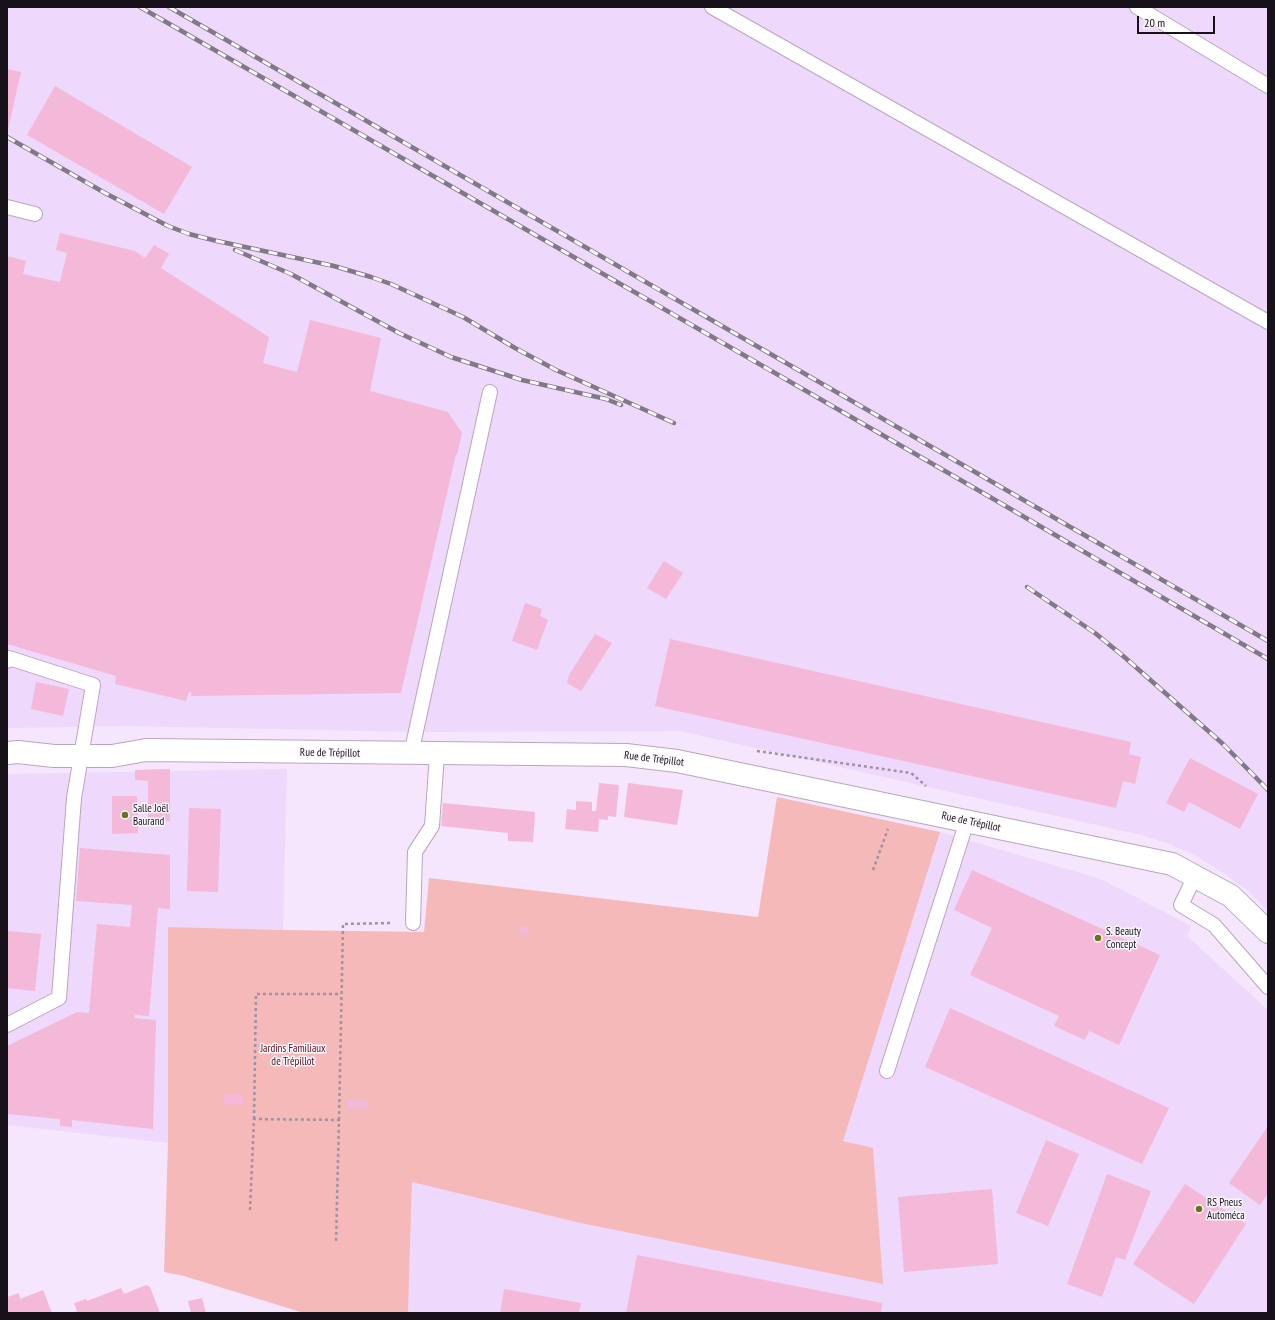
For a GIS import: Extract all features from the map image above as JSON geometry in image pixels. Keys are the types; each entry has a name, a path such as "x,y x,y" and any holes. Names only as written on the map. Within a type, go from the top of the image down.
{"street":[{"name":"Rue de Trépillot","path":"7,753 18,752 54,756 112,756 146,750 411,754 626,755 677,761 1172,864 1231,896 1268,932"}],"lane":[{"path":"712,7 1268,322"},
{"path":"1137,7 1268,86"},
{"path":"7,207 35,214"},
{"path":"411,754 490,392"},
{"path":"7,661 9,658 93,685 74,798 59,998 7,1025"},
{"path":"413,923 415,852 432,826 437,754"},
{"path":"886,1071 967,821"},
{"path":"1195,876 1181,905 1214,925 1268,987"}],"path":[{"path":"873,870 896,806"},
{"path":"336,1242 343,924 413,923"},
{"path":"250,1210 254,1119 256,994 341,994"},
{"path":"254,1119 339,1120"}],"shaded area":[{"path":"7,7 1268,7 1268,911 1249,892 1225,874 1198,857 1170,844 1141,835 680,731 416,732 128,726 7,728"},
{"path":"287,769 283,930 168,927 168,1143 7,1125 7,774"},
{"path":"940,832 1101,879 1191,926 1187,936 1268,1010 1268,1313 408,1313 412,1182 576,1222 842,1141"}],"green space":[{"name":"Jardins Familiaux de Trépillot","path":"777,797 940,832 843,1141 873,1148 883,1284 576,1222 412,1182 408,1313 304,1313 184,1276 164,1272 168,1143 168,927 424,932 429,878 758,917"}],"building":[{"path":"7,69 21,72 8,130 7,130"},
{"path":"55,86 192,167 164,214 27,135"},
{"path":"60,233 135,251 145,258 154,245 169,254 161,268 269,337 263,363 297,372 310,320 381,338 370,391 448,412 462,433 401,693 191,696 192,693 189,692 186,701 115,684 116,676 7,644 7,256 26,261 23,274 60,282 67,253 56,250"},
{"path":"664,561 683,573 666,599 647,588"},
{"path":"525,603 542,609 540,616 548,620 537,650 512,641"},
{"path":"595,634 612,643 581,691 567,683 569,675"},
{"path":"670,639 1131,742 1129,754 1141,757 1135,784 1123,781 1116,808 655,706"},
{"path":"36,682 69,689 63,716 31,709"},
{"path":"1190,758 1258,794 1240,829 1189,802 1184,812 1166,803"},
{"path":"170,769 170,821 148,820 148,781 135,780 135,770"},
{"path":"599,783 619,785 616,817 608,816 608,820 599,819 598,832 565,829 567,809 576,810 576,801 592,802 592,811 596,811"},
{"path":"628,783 683,790 677,825 624,817"},
{"name":"Salle Joël Baurand","path":"112,796 137,796 138,833 112,834"},
{"path":"443,803 535,812 533,842 508,841 508,833 441,826"},
{"path":"189,808 221,809 218,892 187,891"},
{"path":"80,848 170,855 170,909 158,908 149,1016 135,1015 134,1018 156,1020 153,1129 72,1120 72,1127 60,1126 60,1119 7,1114 7,1046 77,1012 89,1013 97,924 130,927 132,905 76,901"},
{"path":"972,870 1160,955 1119,1045 1089,1031 1085,1040 1054,1026 1059,1016 970,975 992,928 954,910"},
{"path":"520,926 528,927 527,936 519,934"},
{"path":"7,931 41,934 35,991 7,988"},
{"path":"950,1008 1169,1108 1142,1164 925,1067"},
{"path":"224,1094 243,1095 243,1105 223,1104"},
{"path":"348,1099 368,1099 368,1109 348,1109"},
{"path":"1268,1126 1268,1193 1260,1205 1229,1183"},
{"path":"1046,1140 1079,1154 1048,1226 1016,1213"},
{"path":"1107,1174 1151,1191 1125,1260 1116,1257 1102,1297 1067,1284"},
{"path":"1185,1184 1246,1224 1194,1304 1133,1264"},
{"path":"992,1189 998,1264 904,1272 898,1197"},
{"path":"637,1255 882,1303 881,1313 626,1313"},
{"path":"146,1285 150,1287 160,1313 72,1313 77,1311 74,1303 86,1299 87,1301 121,1288 124,1294"},
{"path":"504,1289 581,1303 579,1313 500,1313"},
{"path":"43,1290 52,1313 7,1313 7,1297 19,1293 20,1299"},
{"path":"202,1298 206,1313 191,1313 188,1301"}],"railway":[{"path":"140,7 1268,659"},
{"path":"169,7 1268,641"},
{"path":"7,137 105,193 168,226 189,234 217,241 334,266 391,284 463,317 556,370 674,423"},
{"path":"235,250 291,274 399,333 451,357 522,380 606,399 621,405"},
{"path":"1027,587 1095,633 1122,655 1223,744 1268,790"}],"place":[{"name":"Salle Joël Baurand","path":"125,815"},
{"name":"S. Beauty Concept","path":"1098,938"},
{"name":"RS Pneus Automéca","path":"1199,1209"}]}
